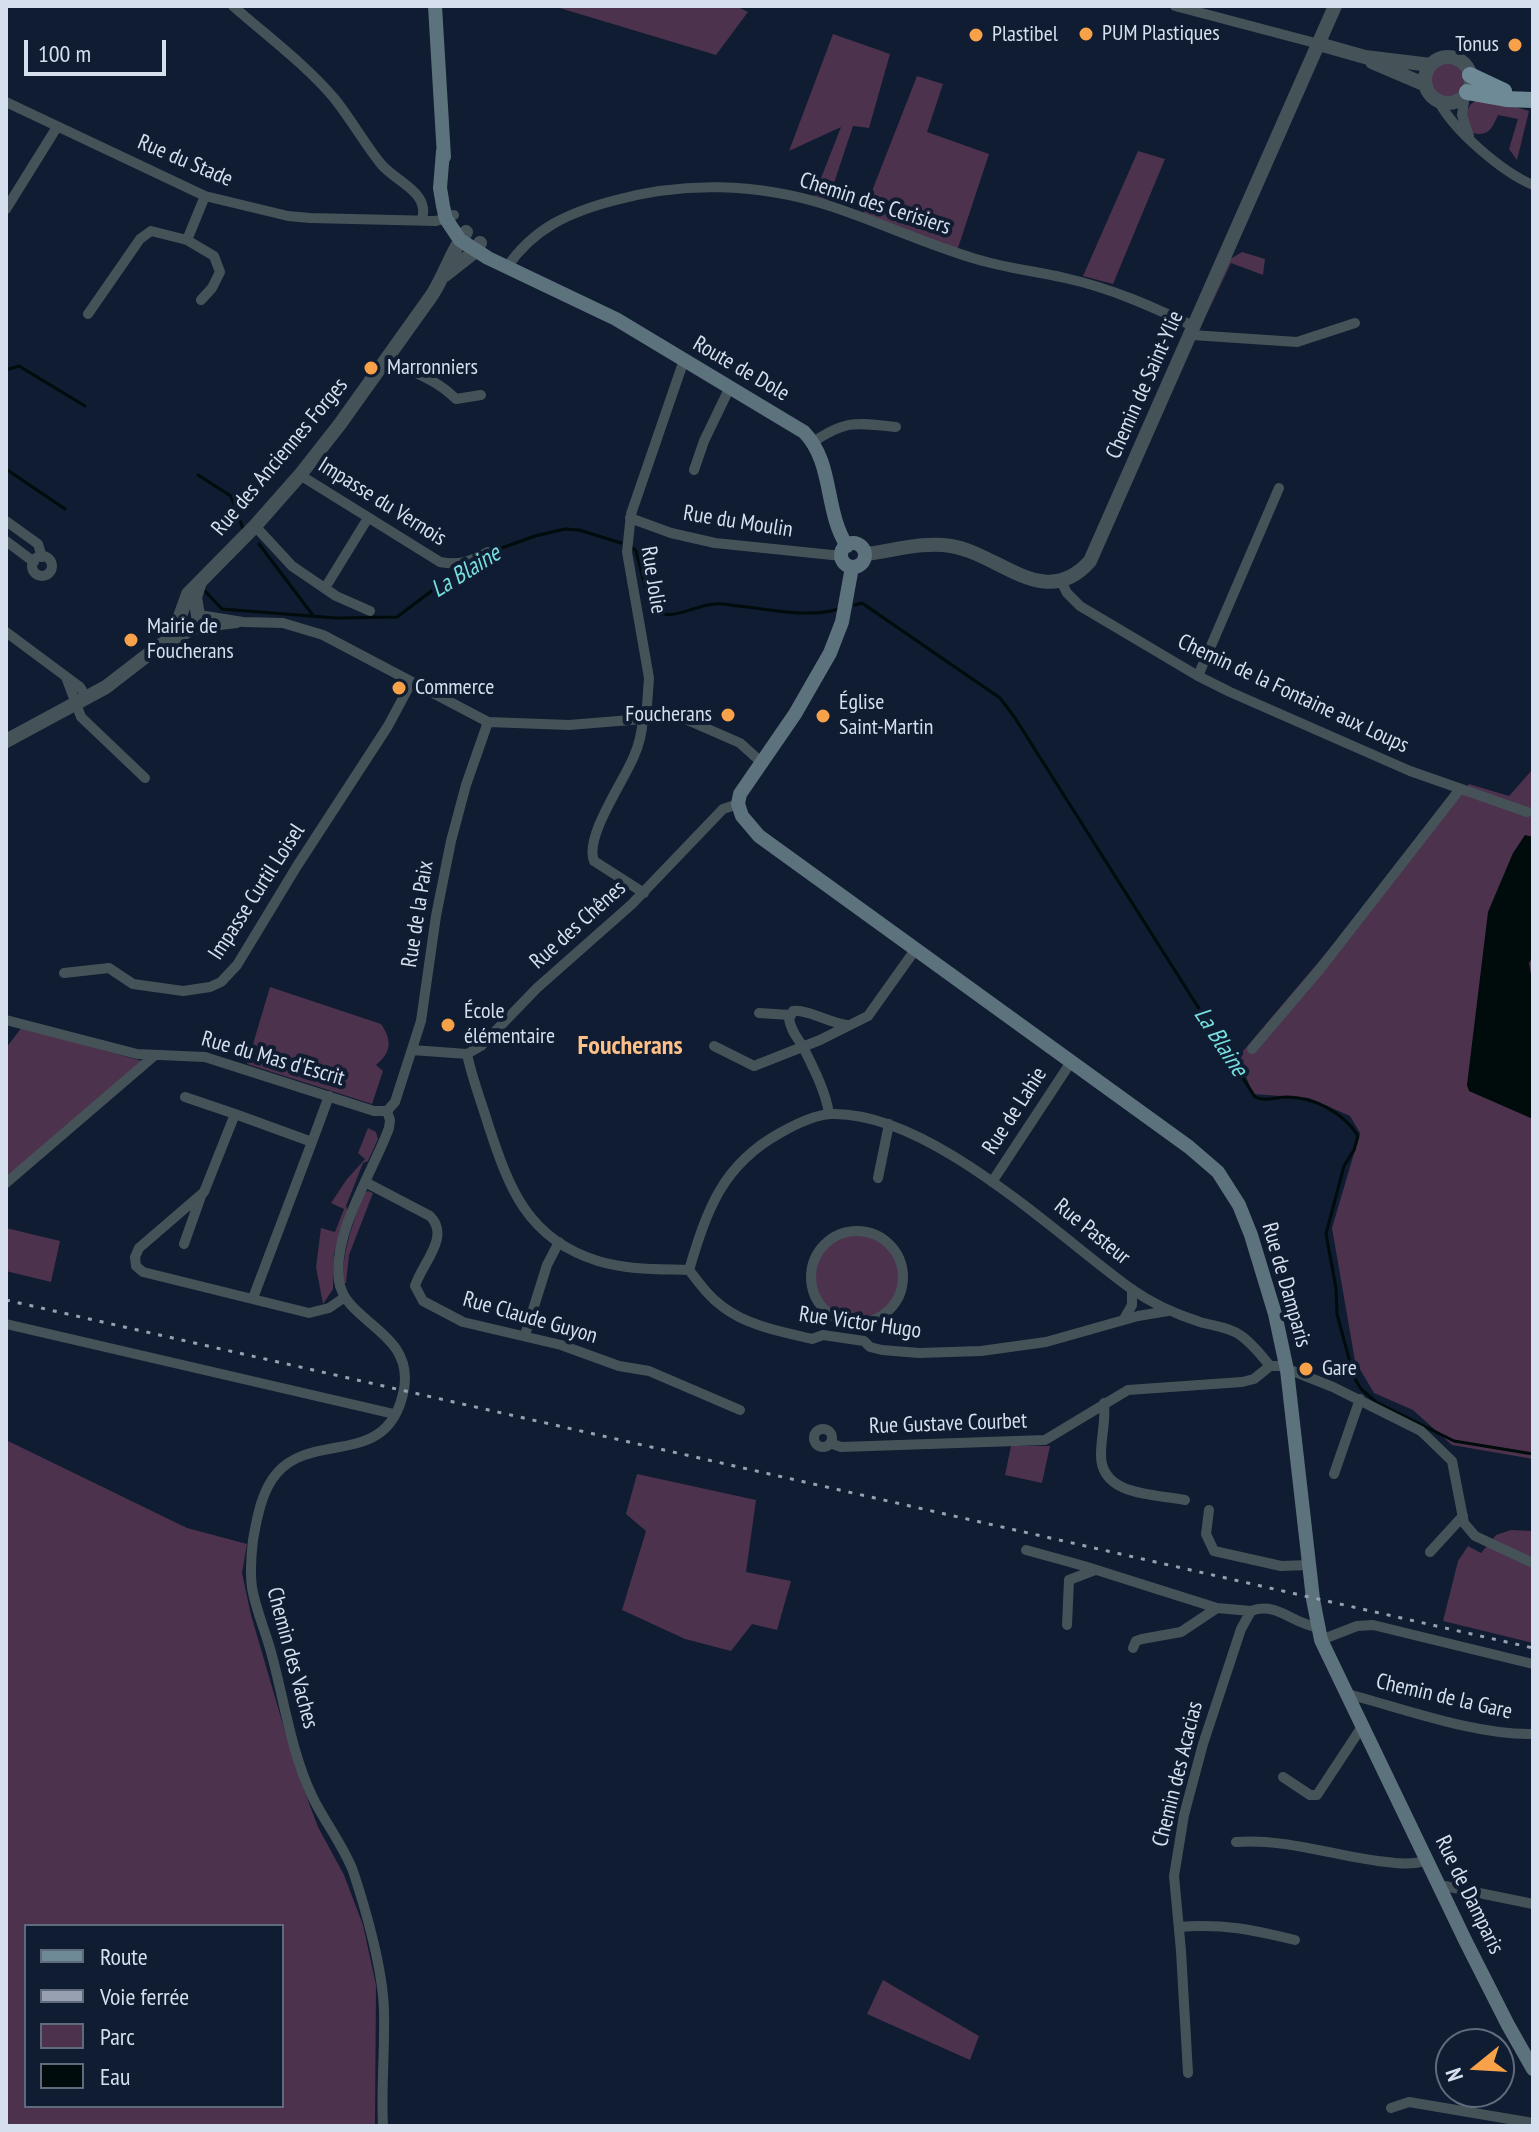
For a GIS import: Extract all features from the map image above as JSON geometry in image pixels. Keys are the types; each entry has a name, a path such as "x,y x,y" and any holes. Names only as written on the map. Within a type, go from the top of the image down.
{"main road":[{"name":"Route de Dole","path":"435,6 450,217 463,236 477,247 547,285 616,319 804,432 813,442"},
{"path":"1467,87 1529,100"},
{"path":"738,804 744,784 795,714 830,653 842,622 847,556 834,522 823,464 813,442"},
{"path":"847,556 863,563 865,554"},
{"name":"Rue de Damparis","path":"738,804 742,816 759,836 1189,1147 1218,1172 1226,1184 1251,1235 1275,1314 1287,1370 1320,1634 1440,1887 1533,2069"}],"street":[{"path":"233,6 333,97 382,165 418,195 424,207 422,219"},
{"path":"1175,6 1365,57 1431,65"},
{"name":"Chemin de Saint-Ylie","path":"1061,581 1081,571 1097,548 1335,6"},
{"path":"1365,57 1426,85 1460,130 1503,169 1533,185"},
{"path":"1426,85 1425,76 1431,65 1442,58 1453,58 1464,64 1467,87 1462,115 1470,137"},
{"path":"1438,100 1453,102 1467,87"},
{"name":"Rue du Stade","path":"6,102 205,196 288,216 310,218 450,217"},
{"path":"6,209 57,127"},
{"name":"Chemin des Cerisiers","path":"510,264 531,238 548,225 589,207 642,193 721,185 746,187 825,204 985,261 1063,277 1111,291 1193,331 1297,342 1355,323"},
{"path":"187,240 205,196"},
{"path":"88,314 98,295 143,235 157,231 187,240 214,256 220,272 201,300"},
{"name":"Rue des Anciennes Forges","path":"445,276 446,266 463,236"},
{"name":"Rue des Anciennes Forges","path":"6,741 80,696 106,687 191,619 188,594 300,475 445,276 477,247"},
{"path":"387,359 422,374 444,387 456,399 481,395"},
{"name":"Rue Jolie","path":"644,893 594,861 591,852 595,836 635,755 645,719 649,678 627,552 630,518 684,360"},
{"path":"694,470 730,387"},
{"path":"813,442 836,427 852,422 896,427"},
{"name":"Impasse du Vernois","path":"300,475 440,562 454,565 471,562 488,552"},
{"path":"1198,676 1279,488"},
{"path":"325,588 368,518"},
{"name":"Rue du Moulin","path":"630,518 671,533 715,543 847,556"},
{"path":"6,521 38,544 38,559 6,541"},
{"path":"255,526 292,566 336,596 370,611"},
{"path":"865,554 933,544 953,546 1037,580 1061,581"},
{"name":"Chemin de la Fontaine aux Loups","path":"1061,581 1067,593 1080,606 1198,676 1383,760 1527,812"},
{"path":"191,619 283,623 303,628 323,635 488,722 569,725 645,719 692,721 740,743 761,762"},
{"path":"6,632 66,677 80,696 81,717 145,778"},
{"path":"66,677 80,696"},
{"name":"Impasse Curtil Loisel","path":"64,973 109,968 133,984 183,991 199,990 221,982 237,965 388,726 411,683"},
{"name":"Rue de la Paix","path":"387,1111 393,1106 421,1021 436,916 451,841 488,722"},
{"path":"1252,1049 1320,969 1460,789"},
{"name":"Rue des Chênes","path":"467,1054 481,1046 537,988 644,893 723,809 738,804"},
{"path":"714,1046 754,1066 850,1025 875,1009 915,950"},
{"path":"829,1114 823,1091 803,1047 791,1030 790,1015 793,1011 803,1010 826,1021 850,1025"},
{"path":"759,1013 790,1015"},
{"name":"Rue du Mas d'Escrit","path":"6,1020 154,1056 197,1055 374,1111 387,1111"},
{"path":"412,1050 467,1054 508,1182 530,1216 559,1242 585,1256 612,1264 689,1270"},
{"path":"6,1183 154,1056"},
{"name":"Rue de Lahie","path":"992,1182 1071,1062"},
{"path":"253,1298 329,1096"},
{"path":"185,1097 312,1142"},
{"path":"6,1324 394,1414 404,1390 404,1365 387,1338 345,1297 339,1286 339,1258 365,1182 389,1128 387,1111"},
{"path":"184,1244 235,1114"},
{"name":"Rue Pasteur","path":"689,1270 709,1208 737,1166 773,1137 829,1114 861,1116 889,1124 924,1141 992,1182 1132,1289 1168,1311 1238,1333 1270,1366"},
{"path":"878,1178 889,1124"},
{"name":"Rue Claude Guyon","path":"365,1182 430,1216 436,1223 438,1237 415,1286 423,1301 463,1322 525,1335 619,1366 649,1371 740,1410"},
{"path":"202,1194 139,1248 135,1257 136,1266 143,1272 309,1313 329,1308 345,1297"},
{"path":"823,1335 826,1323 823,1309 813,1294 810,1282 814,1257 833,1237 852,1230 866,1231 890,1245 900,1259 903,1270 898,1298 878,1318 864,1341"},
{"path":"525,1335 547,1265 559,1242"},
{"name":"Rue Victor Hugo","path":"689,1270 716,1301 739,1317 812,1339 823,1335 864,1341 870,1347 895,1351 981,1351 1046,1342 1124,1319 1168,1311"},
{"path":"1124,1319 1132,1305 1132,1289"},
{"path":"823,1309 846,1322 859,1323 878,1318"},
{"path":"1270,1366 1280,1366 1360,1399 1421,1431 1452,1461 1464,1523 1475,1536 1533,1563"},
{"name":"Rue Gustave Courbet","path":"830,1443 841,1447 1045,1440 1118,1394 1139,1387 1249,1381 1270,1366"},
{"path":"1334,1474 1360,1399"},
{"path":"1104,1403 1100,1456 1103,1471 1112,1483 1130,1490 1185,1500"},
{"name":"Chemin des Vaches","path":"383,2126 384,2010 378,1964 352,1868 311,1794 290,1731 254,1598 251,1561 262,1501 276,1474 298,1457 372,1438 386,1428 394,1414"},
{"path":"1209,1510 1206,1534 1214,1551 1281,1566 1309,1565"},
{"path":"1430,1552 1463,1516"},
{"path":"1026,1550 1217,1608 1277,1610 1320,1634 1373,1625 1533,1664"},
{"path":"1067,1625 1069,1580 1096,1570"},
{"path":"1133,1648 1136,1641 1181,1632 1217,1608"},
{"name":"Chemin des Acacias","path":"1188,2073 1174,1876 1184,1815 1236,1643 1251,1611"},
{"name":"Chemin de la Gare","path":"1348,1694 1473,1727 1511,1735 1532,1734"},
{"path":"1283,1777 1310,1795 1317,1795 1363,1725"},
{"path":"1236,1842 1256,1840 1344,1857 1404,1864 1427,1860"},
{"path":"1440,1887 1533,1904"},
{"path":"1179,1927 1209,1924 1244,1927 1295,1940"},
{"path":"1391,2108 1409,2102 1533,2123"}],"green space":[{"path":"553,6 736,6 748,12 716,55"},
{"path":"833,34 890,54 869,128 853,126 828,201 814,196 841,127 789,151"},
{"path":"1448,63 1460,68 1465,80 1460,92 1448,97 1436,92 1431,80 1436,68"},
{"path":"917,76 943,84 927,132 989,154 957,251 863,214"},
{"path":"1476,100 1500,102 1529,111 1517,160 1509,149 1518,119 1498,115 1486,132 1473,133 1466,114"},
{"path":"1138,151 1165,159 1113,284 1083,276"},
{"path":"1242,252 1265,259 1263,275 1231,263 1206,316 1230,259"},
{"path":"1533,769 1533,1459 1452,1445 1413,1410 1374,1393 1355,1361 1332,1228 1360,1133 1350,1116 1309,1098 1253,1094 1238,1057 1469,784 1509,796"},
{"path":"270,987 381,1024 389,1046 376,1065 383,1071 372,1104 247,1064"},
{"path":"22,1027 142,1061 6,1179 6,1048"},
{"path":"368,1128 376,1132 378,1139 368,1161 363,1163 346,1206 348,1211 334,1253 333,1289 323,1304 316,1267 321,1228 335,1232 344,1209 331,1203 365,1159 358,1153"},
{"path":"364,1193 373,1193 349,1255 346,1283 343,1283 349,1237"},
{"path":"6,1228 60,1241 51,1282 6,1271"},
{"path":"857,1234 881,1241 893,1253 900,1277 893,1301 881,1313 857,1320 833,1313 821,1301 814,1277 821,1253 833,1241"},
{"path":"6,1440 187,1528 247,1544 242,1573 251,1615 296,1769 318,1827 344,1875 363,1925 376,1985 375,2126 6,2126"},
{"path":"1011,1446 1050,1446 1042,1483 1005,1475"},
{"path":"637,1474 756,1500 746,1572 791,1581 777,1630 752,1624 731,1651 685,1639 622,1610 646,1531 626,1514"},
{"path":"1511,1530 1533,1531 1533,1643 1443,1621 1458,1561 1468,1546 1481,1553 1496,1535"},
{"path":"883,1980 979,2036 970,2060 867,2014"}],"water":[{"path":"1525,835 1533,837 1533,956 1529,963 1533,986 1533,1119 1469,1091 1467,1085 1488,912 1513,853"}],"waterway":[{"name":"La Blaine","path":"6,370 19,366 85,406"},
{"name":"La Blaine","path":"6,469 65,509"},
{"name":"La Blaine","path":"198,475 231,496 243,529"},
{"name":"La Blaine","path":"204,590 222,609 336,618 397,617 450,577 476,568 499,549 535,536 565,529 579,530 621,543"},
{"name":"La Blaine","path":"259,544 312,614"},
{"name":"La Blaine","path":"632,547 636,551 650,606 657,612 681,613 718,604 803,613 839,609"},
{"name":"La Blaine","path":"855,605 862,603 1000,698 1255,1097 1297,1098 1318,1103 1345,1120 1358,1136 1344,1166 1326,1234 1336,1288 1337,1314 1354,1377 1361,1389 1376,1402 1454,1441 1533,1454"}],"railway":[{"path":"6,1300 1533,1648"}],"place":[{"name":"PUM Plastiques","path":"1086,34"},
{"name":"Plastibel","path":"976,35"},
{"name":"Tonus","path":"1515,45"},
{"name":"Marronniers","path":"371,368"},
{"name":"Mairie de Foucherans","path":"131,640"},
{"name":"Commerce","path":"399,688"},
{"name":"Foucherans","path":"728,715"},
{"name":"Église Saint-Martin","path":"823,716"},
{"name":"École élémentaire","path":"448,1025"},
{"name":"Gare","path":"1306,1369"}],"district":[{"name":"Foucherans","path":"630,1047"}]}
